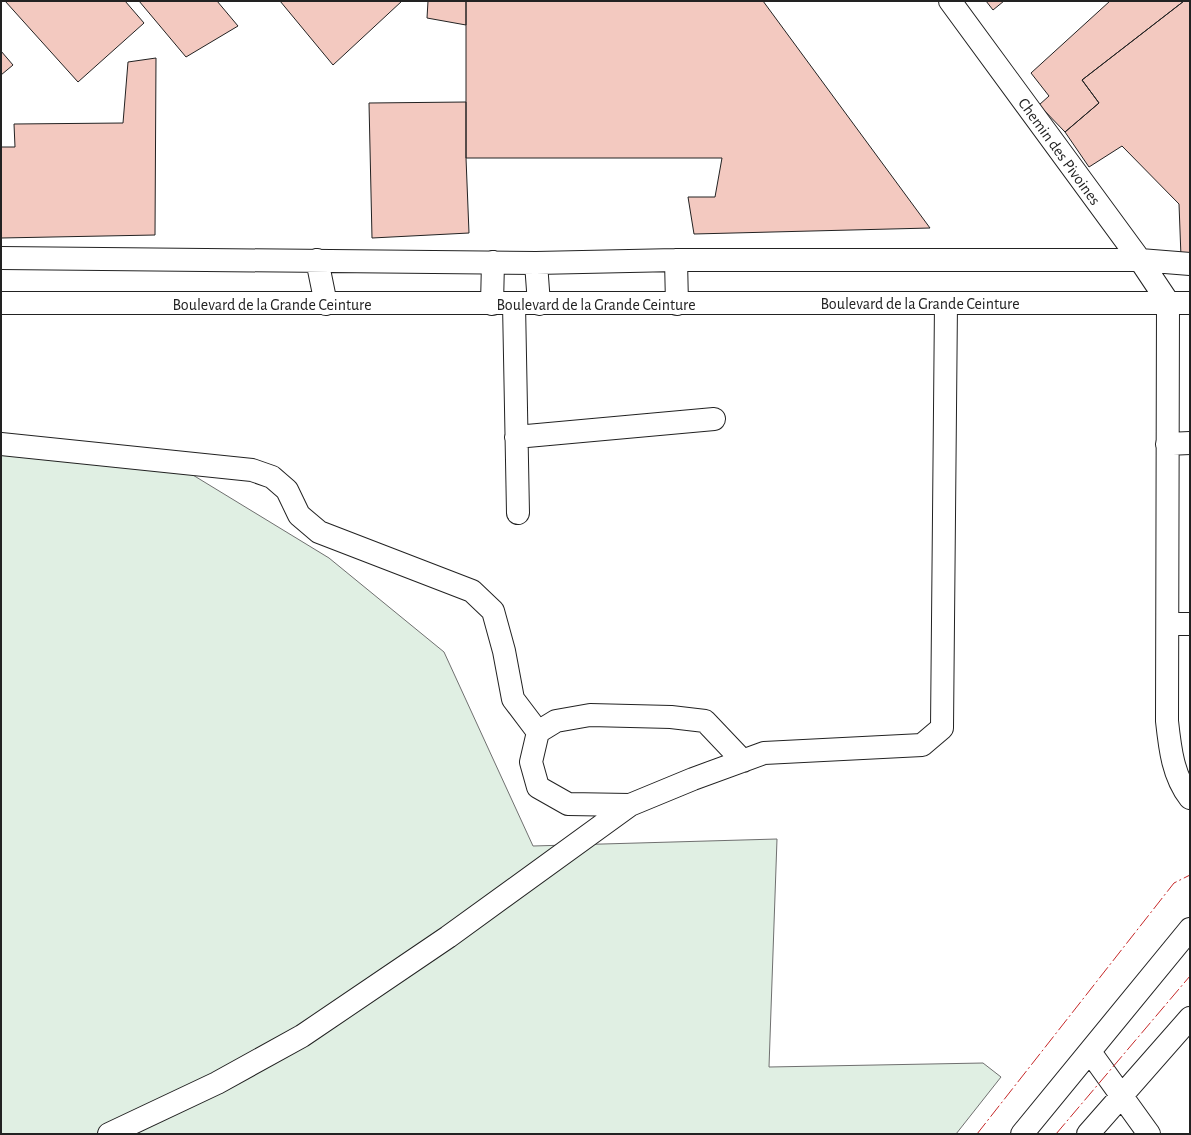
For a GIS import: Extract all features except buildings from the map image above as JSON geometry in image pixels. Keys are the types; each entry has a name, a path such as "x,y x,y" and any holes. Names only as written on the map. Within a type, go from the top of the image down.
{"street":[{"name":"Chemin des Pivoines","path":"950,1 1140,260 1168,302"},
{"path":"1,258 536,263 676,260 1140,260 1190,264"},
{"path":"317,260 326,304"},
{"path":"676,260 677,304"},
{"path":"492,304 493,262"},
{"path":"536,263 539,304"},
{"path":"1168,302 1167,721 1172,759 1182,788 1190,798"},
{"name":"Boulevard de la Grande Ceinture","path":"1,303 1190,303"},
{"path":"109,1134 217,1083 302,1036 448,937 630,805 764,753 922,745 942,728 946,303"},
{"path":"514,304 518,513"},
{"path":"516,437 714,418"},
{"path":"1167,444 1190,443"},
{"path":"1,444 252,470 272,477 287,490 299,515 319,532 472,591 493,611 504,651 513,700 538,732"},
{"path":"1168,624 1190,624"},
{"path":"630,805 568,804 538,787 531,762 538,732 556,721 590,715 671,717 705,721 743,761"},
{"path":"1022,1134 1190,929"},
{"path":"1088,1134 1121,1094 1190,1018"},
{"path":"1090,1052 1149,1134"}],"green space":[{"path":"1,445 183,469 329,558 444,652 533,846 777,839 769,1067 983,1063 1001,1077 956,1134 1,1134"}],"power":[{"path":"977,1134 1174,883 1190,875"},
{"path":"1056,1134 1190,976"}]}
